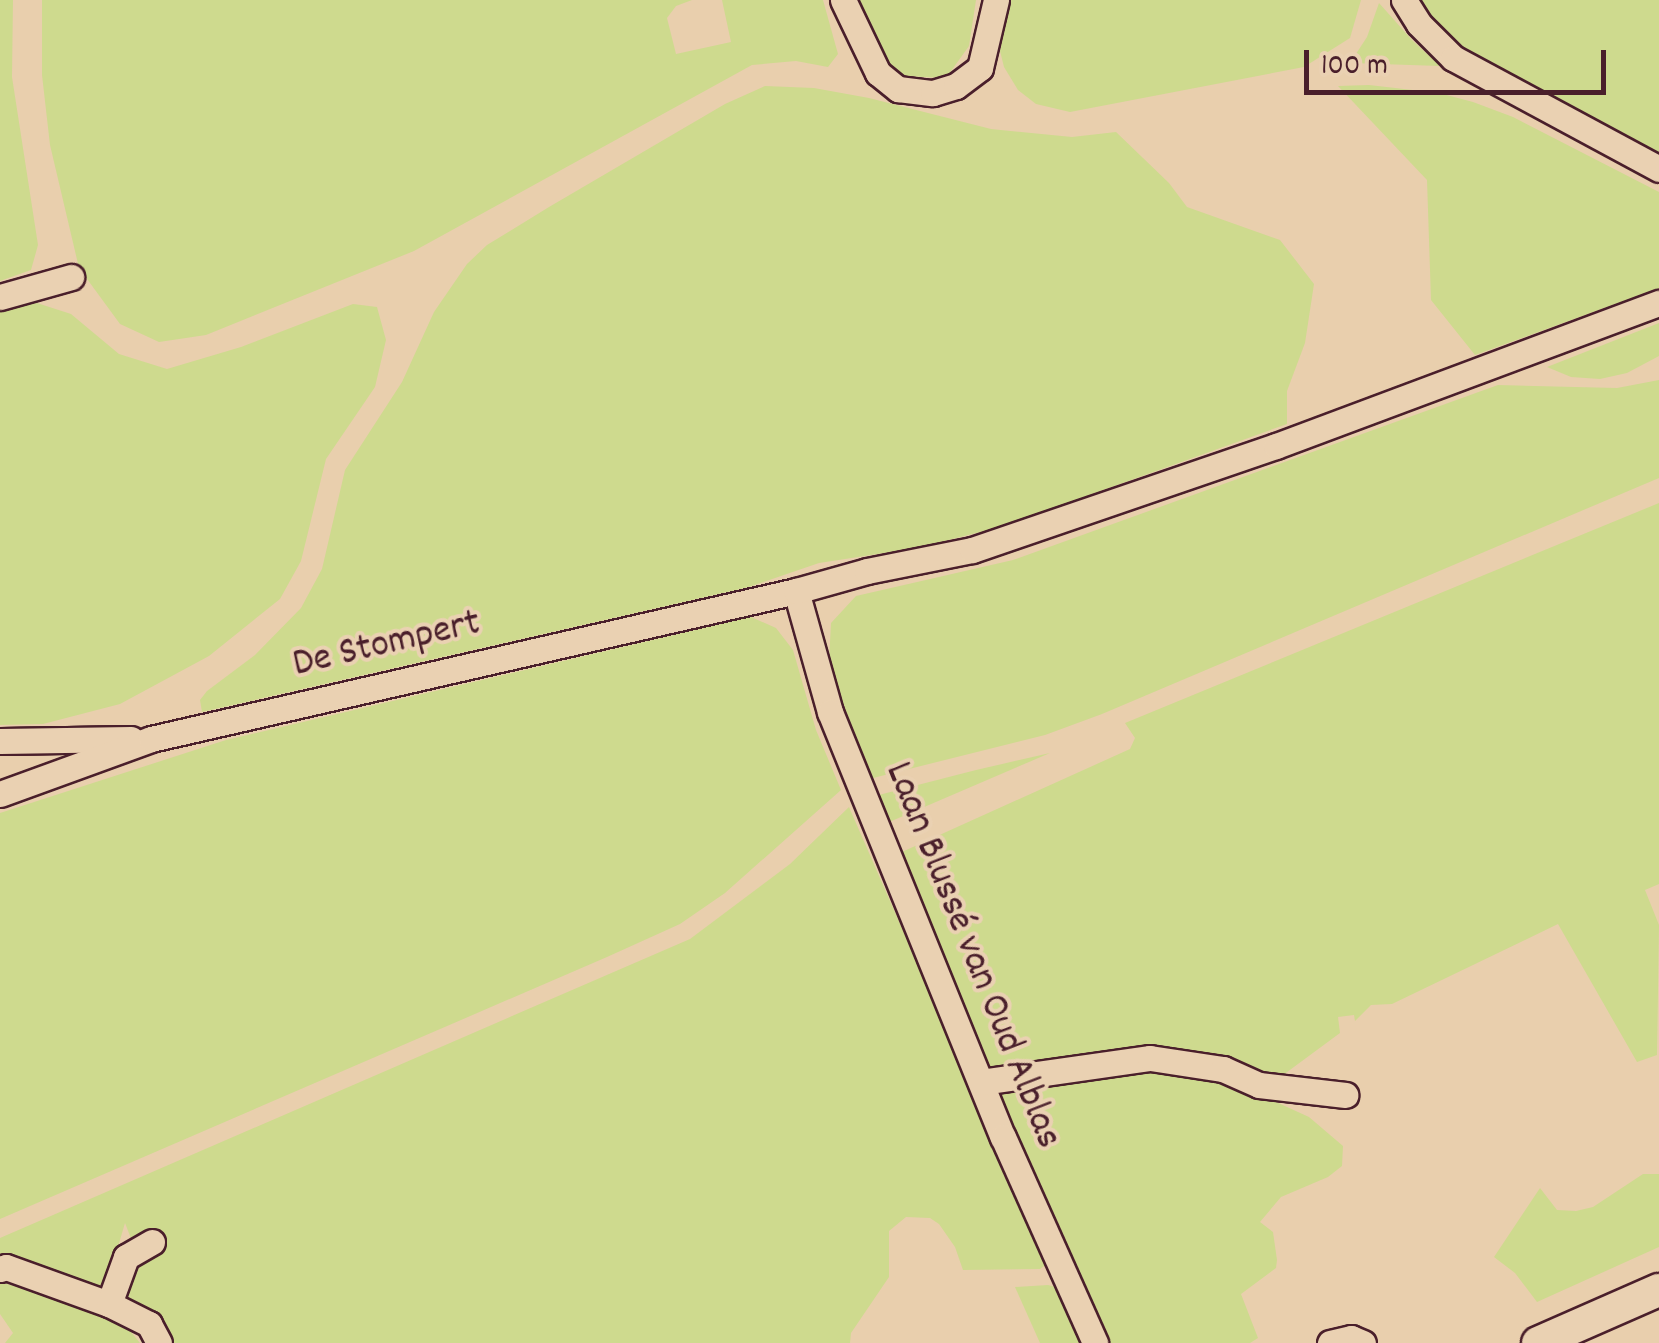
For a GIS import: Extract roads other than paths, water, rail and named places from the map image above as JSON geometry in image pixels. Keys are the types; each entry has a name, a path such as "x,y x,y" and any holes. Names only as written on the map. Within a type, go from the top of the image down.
{"main road":[{"path":"1538,1343 1659,1290"}],"street":[{"path":"842,0 878,73 898,89 932,93 956,86 980,68 996,0"},
{"path":"1404,0 1419,24 1453,58 1659,169"},
{"path":"0,297 71,278"},
{"name":"De Stompert","path":"0,794 152,739 796,591 867,571 972,550 1276,446 1659,303"},
{"name":"Laan Blussé van Oud Alblas","path":"796,591 830,712 981,1082 1096,1343"},
{"path":"0,741 152,739"},
{"path":"981,1082 1150,1058 1223,1069 1259,1085 1345,1095"},
{"path":"110,1304 126,1257 152,1242"},
{"path":"0,1269 6,1267 110,1304 149,1324 159,1343"},
{"path":"1330,1343 1350,1338 1363,1343"}]}
